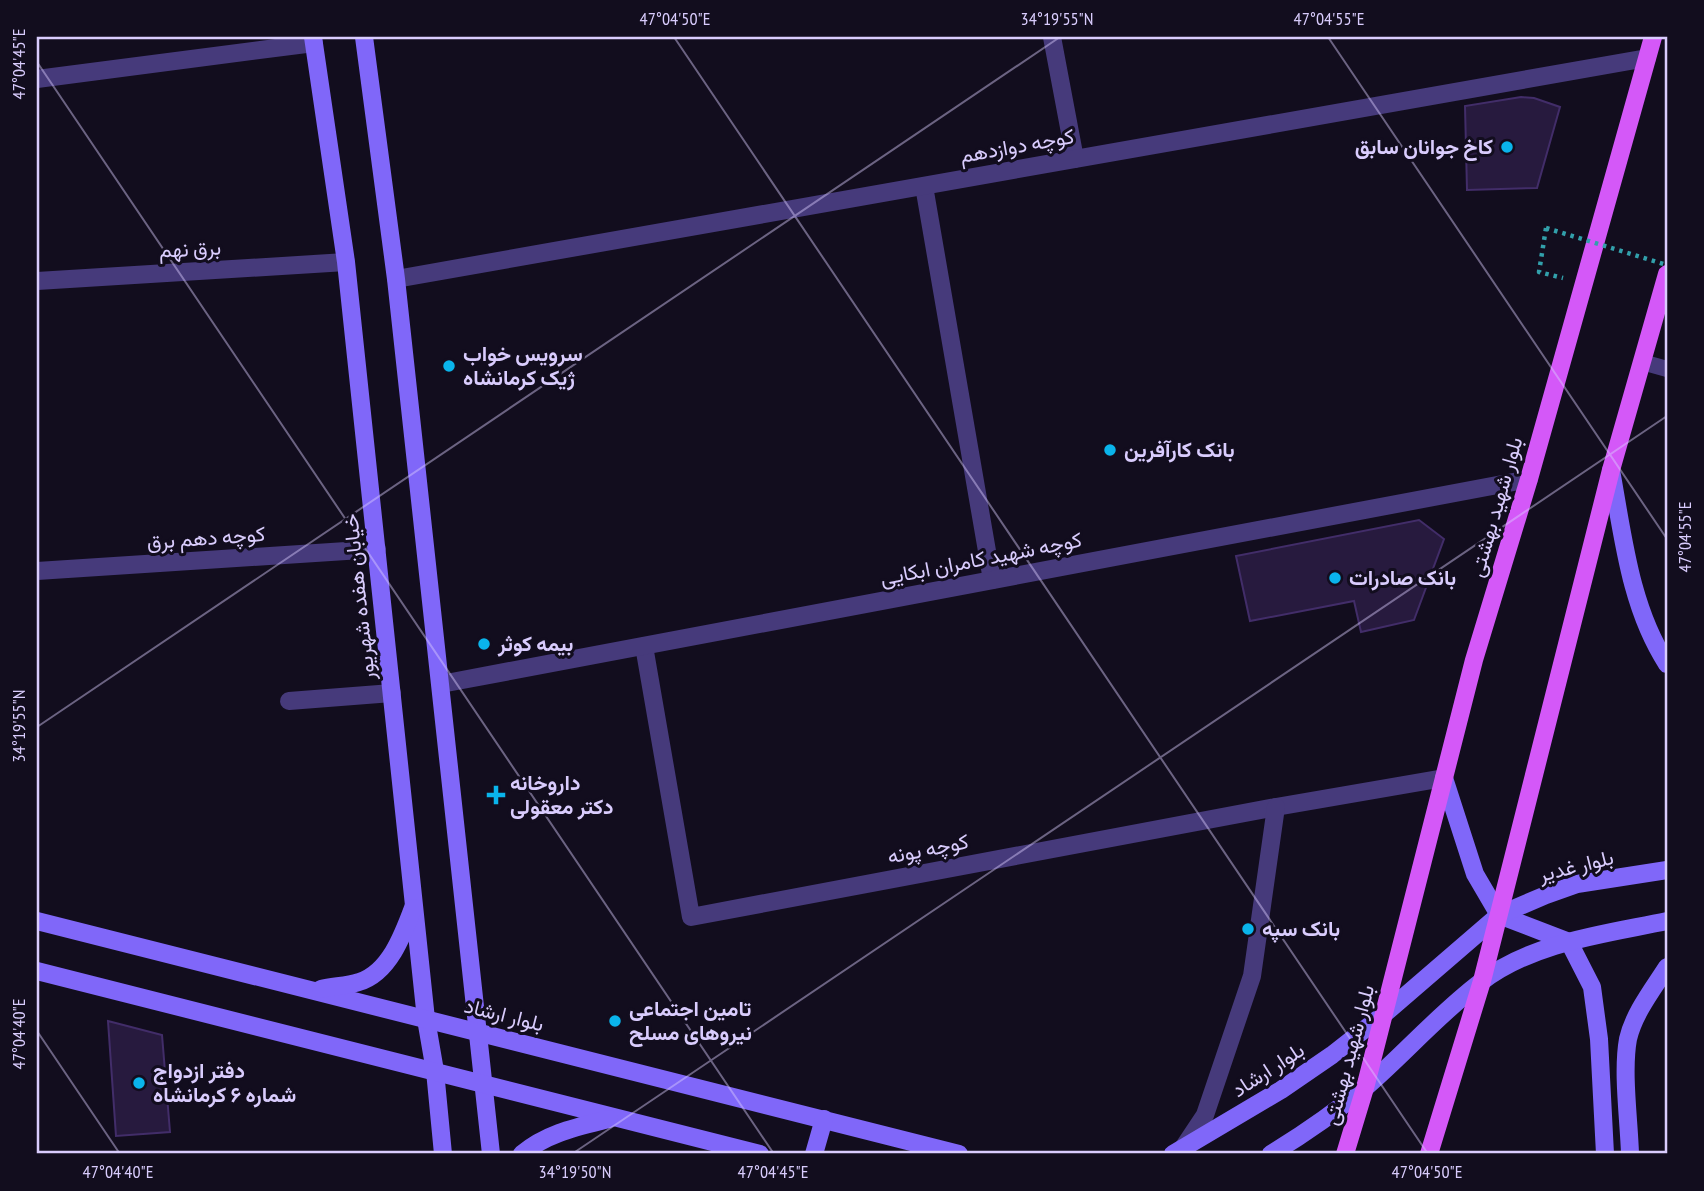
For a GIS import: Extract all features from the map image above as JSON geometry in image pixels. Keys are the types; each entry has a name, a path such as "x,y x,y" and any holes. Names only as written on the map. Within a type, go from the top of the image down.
{"main road":[{"path":"364,37 396,279 491,1154"},
{"name":"بلوار شهید بهشتی","path":"1345,1154 1365,1088 1474,660 1529,479 1653,37"},
{"name":"خیابان هفده شهریور","path":"314,40 346,262 426,1019 435,1071 443,1154"},
{"path":"1429,1154 1482,981 1611,470 1667,274"},
{"path":"1611,470 1637,598 1656,647 1667,664"},
{"path":"1444,778 1475,874 1499,915 1569,942 1592,987 1600,1039 1605,1154"},
{"name":"بلوار غدیر","path":"1383,1015 1499,915 1577,884 1667,870"},
{"path":"313,990 362,982 380,969 401,939 414,905"},
{"name":"بلوار ارشاد","path":"37,921 959,1154"},
{"path":"1271,1154 1298,1138 1365,1088 1482,981 1517,961 1569,942 1667,921"},
{"path":"1630,1154 1626,1061 1629,1038 1638,1013 1667,967"},
{"path":"37,971 760,1154"},
{"name":"بلوار ارشاد","path":"1177,1153 1281,1090 1383,1015"},
{"path":"522,1154 563,1130 612,1118"},
{"path":"814,1154 824,1119"}],"street":[{"path":"1052,37 1074,159"},
{"path":"37,79 314,40"},
{"name":"کوچه دوازدهم","path":"396,279 1647,58"},
{"path":"924,186 992,580"},
{"name":"برق نهم","path":"37,281 346,262"},
{"name":"کوچه شهید کامران ابکایی","path":"441,684 1529,479"},
{"name":"کوچه دهم برق","path":"37,572 377,549"},
{"name":"کوچه پونه","path":"643,646 691,917 1444,778"},
{"path":"289,701 392,693"},
{"path":"1177,1153 1205,1115 1252,976 1276,807"}],"lane":[{"path":"1642,362 1667,369"}],"path":[{"path":"1539,272 1546,228 1667,265"}],"building":[{"name":"کاخ جوانان سابق","path":"1521,97 1534,98 1560,107 1537,188 1467,190 1465,106"},
{"name":"بانک صادرات","path":"1419,520 1444,539 1414,620 1361,632 1354,601 1250,621 1236,556"},
{"name":"دفتر ازدواج شماره ۶ کرمانشاه","path":"108,1021 162,1035 170,1132 116,1136"}],"place":[{"name":"کاخ جوانان سابق","path":"1507,147"},
{"name":"سرویس خواب ژیک کرمانشاه","path":"449,366"},
{"name":"بانک کارآفرین","path":"1110,450"},
{"name":"بانک صادرات","path":"1335,578"},
{"name":"بیمه کوثر","path":"484,644"},
{"name":"داروخانه دکتر معقولی","path":"496,795"},
{"name":"بانک سپه","path":"1248,929"},
{"name":"تامین اجتماعی نیروهای مسلح","path":"615,1021"},
{"name":"دفتر ازدواج شماره ۶ کرمانشاه","path":"139,1083"}]}
